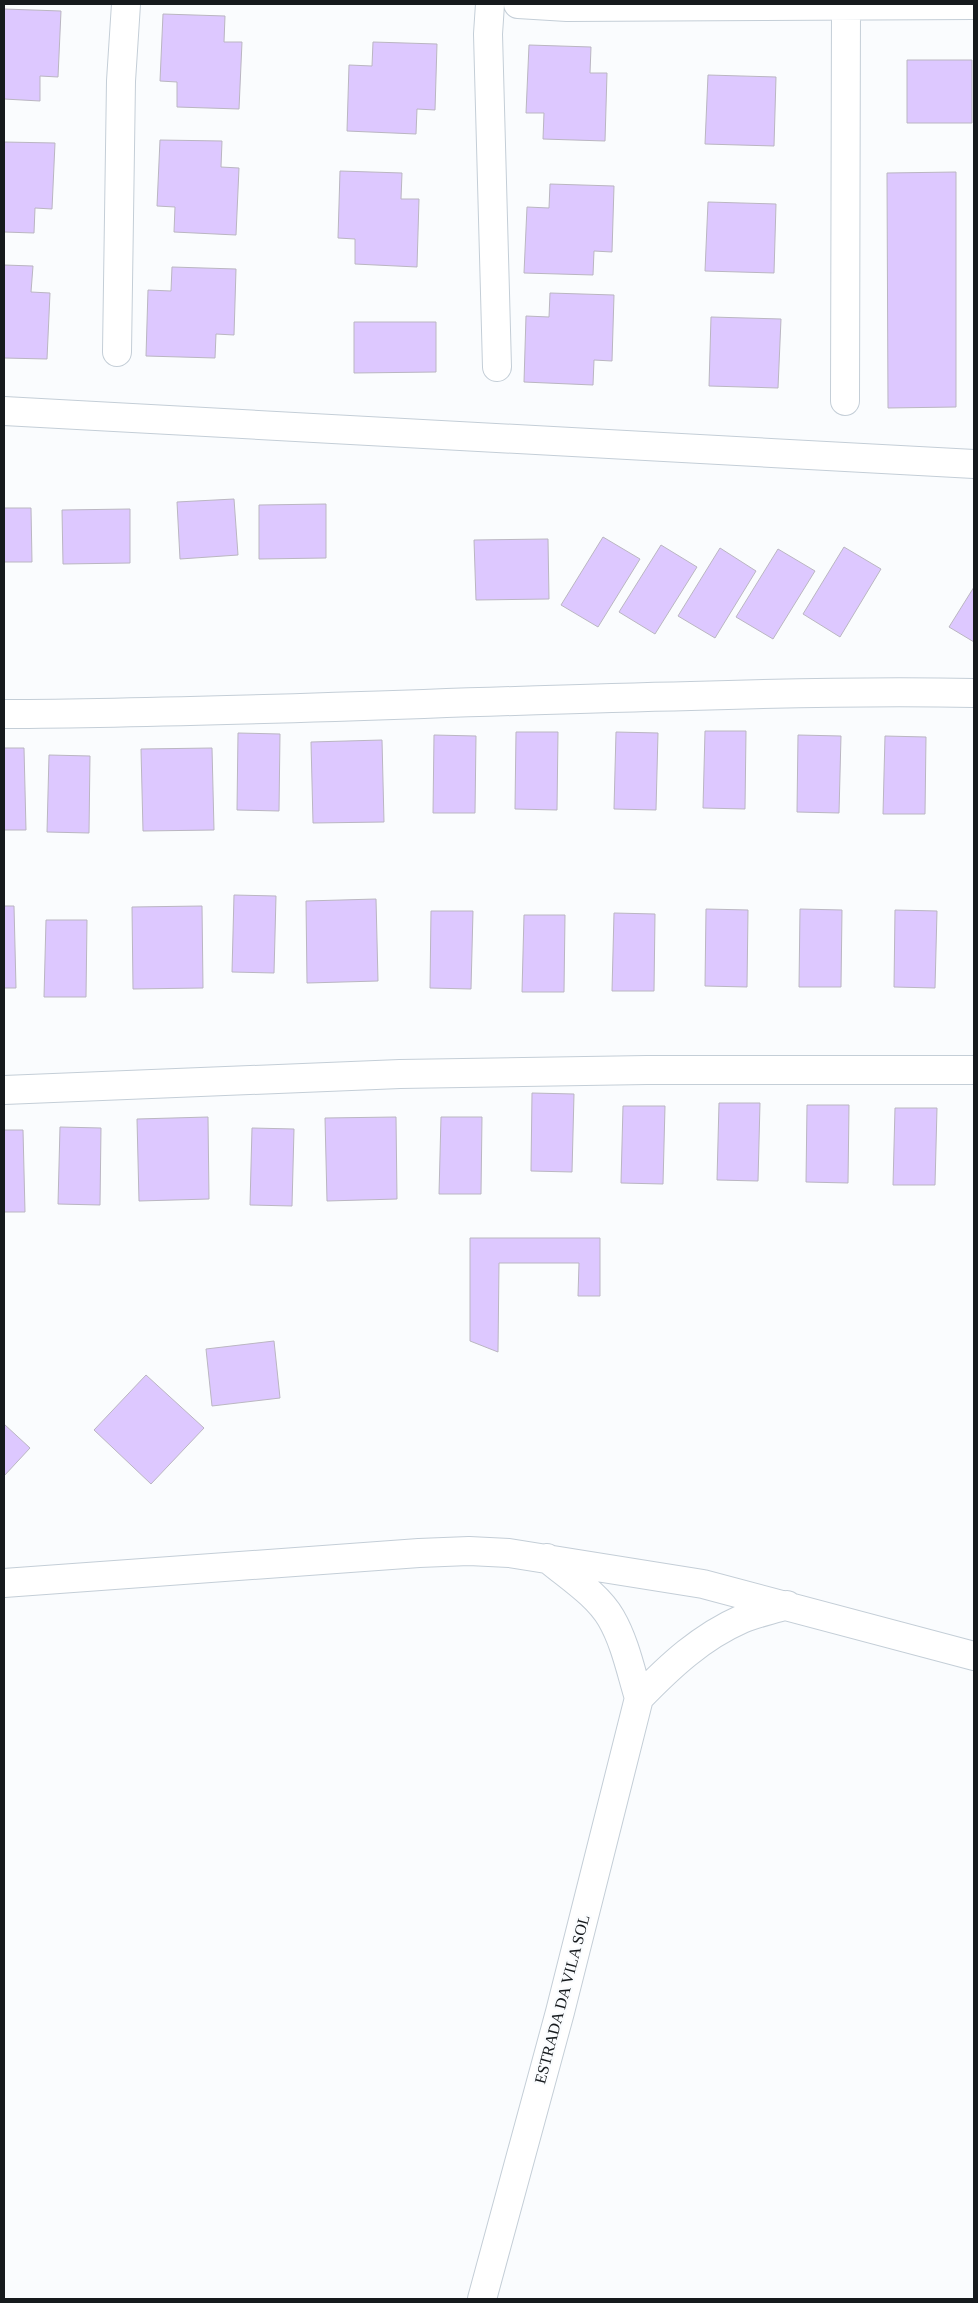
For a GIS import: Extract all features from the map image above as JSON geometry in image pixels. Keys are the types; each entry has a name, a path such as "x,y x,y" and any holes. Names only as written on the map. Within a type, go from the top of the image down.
{"street":[{"path":"117,352 122,80 126,4"},
{"path":"490,4 488,34 497,367"},
{"path":"518,4 567,8 846,4 974,5"},
{"path":"845,401 846,4"},
{"path":"4,411 974,464"},
{"path":"4,714 144,713 522,699 887,691 974,693"},
{"path":"4,1090 400,1074 647,1070 974,1070"},
{"path":"4,1582 418,1553 469,1551 509,1553 703,1584 974,1656"},
{"path":"547,1558 599,1602 611,1617 620,1635 639,1698 672,1664 718,1631 744,1618 787,1605"},
{"name":"ESTRADA DA VILA SOL","path":"482,2299 560,2012 639,1698"}],"building":[{"path":"4,9 61,11 58,77 40,76 40,101 4,99"},
{"path":"163,14 225,16 224,42 242,42 239,109 177,107 177,82 160,81"},
{"path":"373,42 437,44 435,110 417,109 416,134 347,131 349,65 372,66"},
{"path":"529,45 591,47 590,73 607,73 605,141 543,139 544,113 526,113"},
{"path":"907,60 972,60 972,123 907,123"},
{"path":"708,75 776,77 774,146 705,144"},
{"path":"160,140 222,141 221,167 239,168 236,235 174,232 175,207 157,206"},
{"path":"4,142 55,143 52,209 35,208 34,233 4,232"},
{"path":"340,171 402,173 401,199 419,199 417,267 355,264 355,239 338,238"},
{"path":"956,172 956,407 888,408 887,173"},
{"path":"550,184 614,186 612,252 594,251 593,275 524,273 527,207 549,208"},
{"path":"708,202 776,204 774,273 705,271"},
{"path":"4,265 33,266 31,292 50,293 47,359 4,358"},
{"path":"172,267 236,269 234,335 216,334 215,358 146,356 148,290 171,291"},
{"path":"550,293 614,295 612,361 594,360 593,385 524,382 526,316 549,317"},
{"path":"711,317 781,319 778,388 709,386"},
{"path":"354,322 436,322 436,372 354,373"},
{"path":"234,499 238,555 180,559 177,502"},
{"path":"326,504 326,558 259,559 259,505"},
{"path":"4,508 31,508 32,562 4,562"},
{"path":"130,509 130,563 63,564 62,510"},
{"path":"603,537 640,559 598,627 561,605"},
{"path":"548,539 549,599 476,600 474,540"},
{"path":"661,545 697,567 655,634 619,612"},
{"path":"844,547 881,569 840,637 803,614"},
{"path":"720,548 756,571 715,638 678,616"},
{"path":"778,549 815,571 773,639 736,617"},
{"path":"974,587 974,642 949,627"},
{"path":"705,731 746,731 745,809 703,808"},
{"path":"516,732 558,732 557,810 515,809"},
{"path":"616,732 658,733 656,810 614,809"},
{"path":"238,733 280,734 279,811 237,810"},
{"path":"434,735 476,736 475,813 433,813"},
{"path":"798,735 841,736 839,813 797,812"},
{"path":"885,736 926,737 925,814 883,814"},
{"path":"382,740 384,822 313,823 311,742"},
{"path":"4,748 24,748 26,830 4,830"},
{"path":"212,748 214,830 143,831 141,749"},
{"path":"49,755 90,756 89,833 47,832"},
{"path":"234,895 276,896 274,973 232,972"},
{"path":"376,899 378,981 307,983 306,901"},
{"path":"4,906 14,906 16,988 4,988"},
{"path":"202,906 203,988 133,989 132,907"},
{"path":"706,909 748,910 747,987 705,986"},
{"path":"800,909 842,910 841,987 799,987"},
{"path":"895,910 937,911 935,988 894,987"},
{"path":"431,911 473,911 471,989 430,988"},
{"path":"614,913 655,914 654,991 612,991"},
{"path":"524,915 565,915 564,992 522,992"},
{"path":"46,920 87,920 86,997 44,997"},
{"path":"532,1093 574,1094 572,1172 531,1171"},
{"path":"719,1103 760,1103 758,1181 717,1180"},
{"path":"807,1105 849,1105 848,1183 806,1182"},
{"path":"623,1106 665,1106 663,1184 621,1183"},
{"path":"895,1108 937,1108 935,1185 893,1185"},
{"path":"208,1117 209,1199 139,1201 137,1119"},
{"path":"396,1117 397,1199 327,1201 325,1118"},
{"path":"441,1117 482,1117 481,1194 439,1194"},
{"path":"60,1127 101,1128 100,1205 58,1204"},
{"path":"252,1128 294,1129 292,1206 250,1205"},
{"path":"4,1130 23,1130 25,1212 4,1212"},
{"path":"470,1238 600,1238 600,1296 578,1296 579,1263 499,1263 498,1352 470,1341"},
{"path":"274,1341 280,1398 212,1406 206,1349"},
{"path":"146,1375 204,1428 151,1484 94,1430"},
{"path":"4,1424 30,1448 4,1476"}]}
